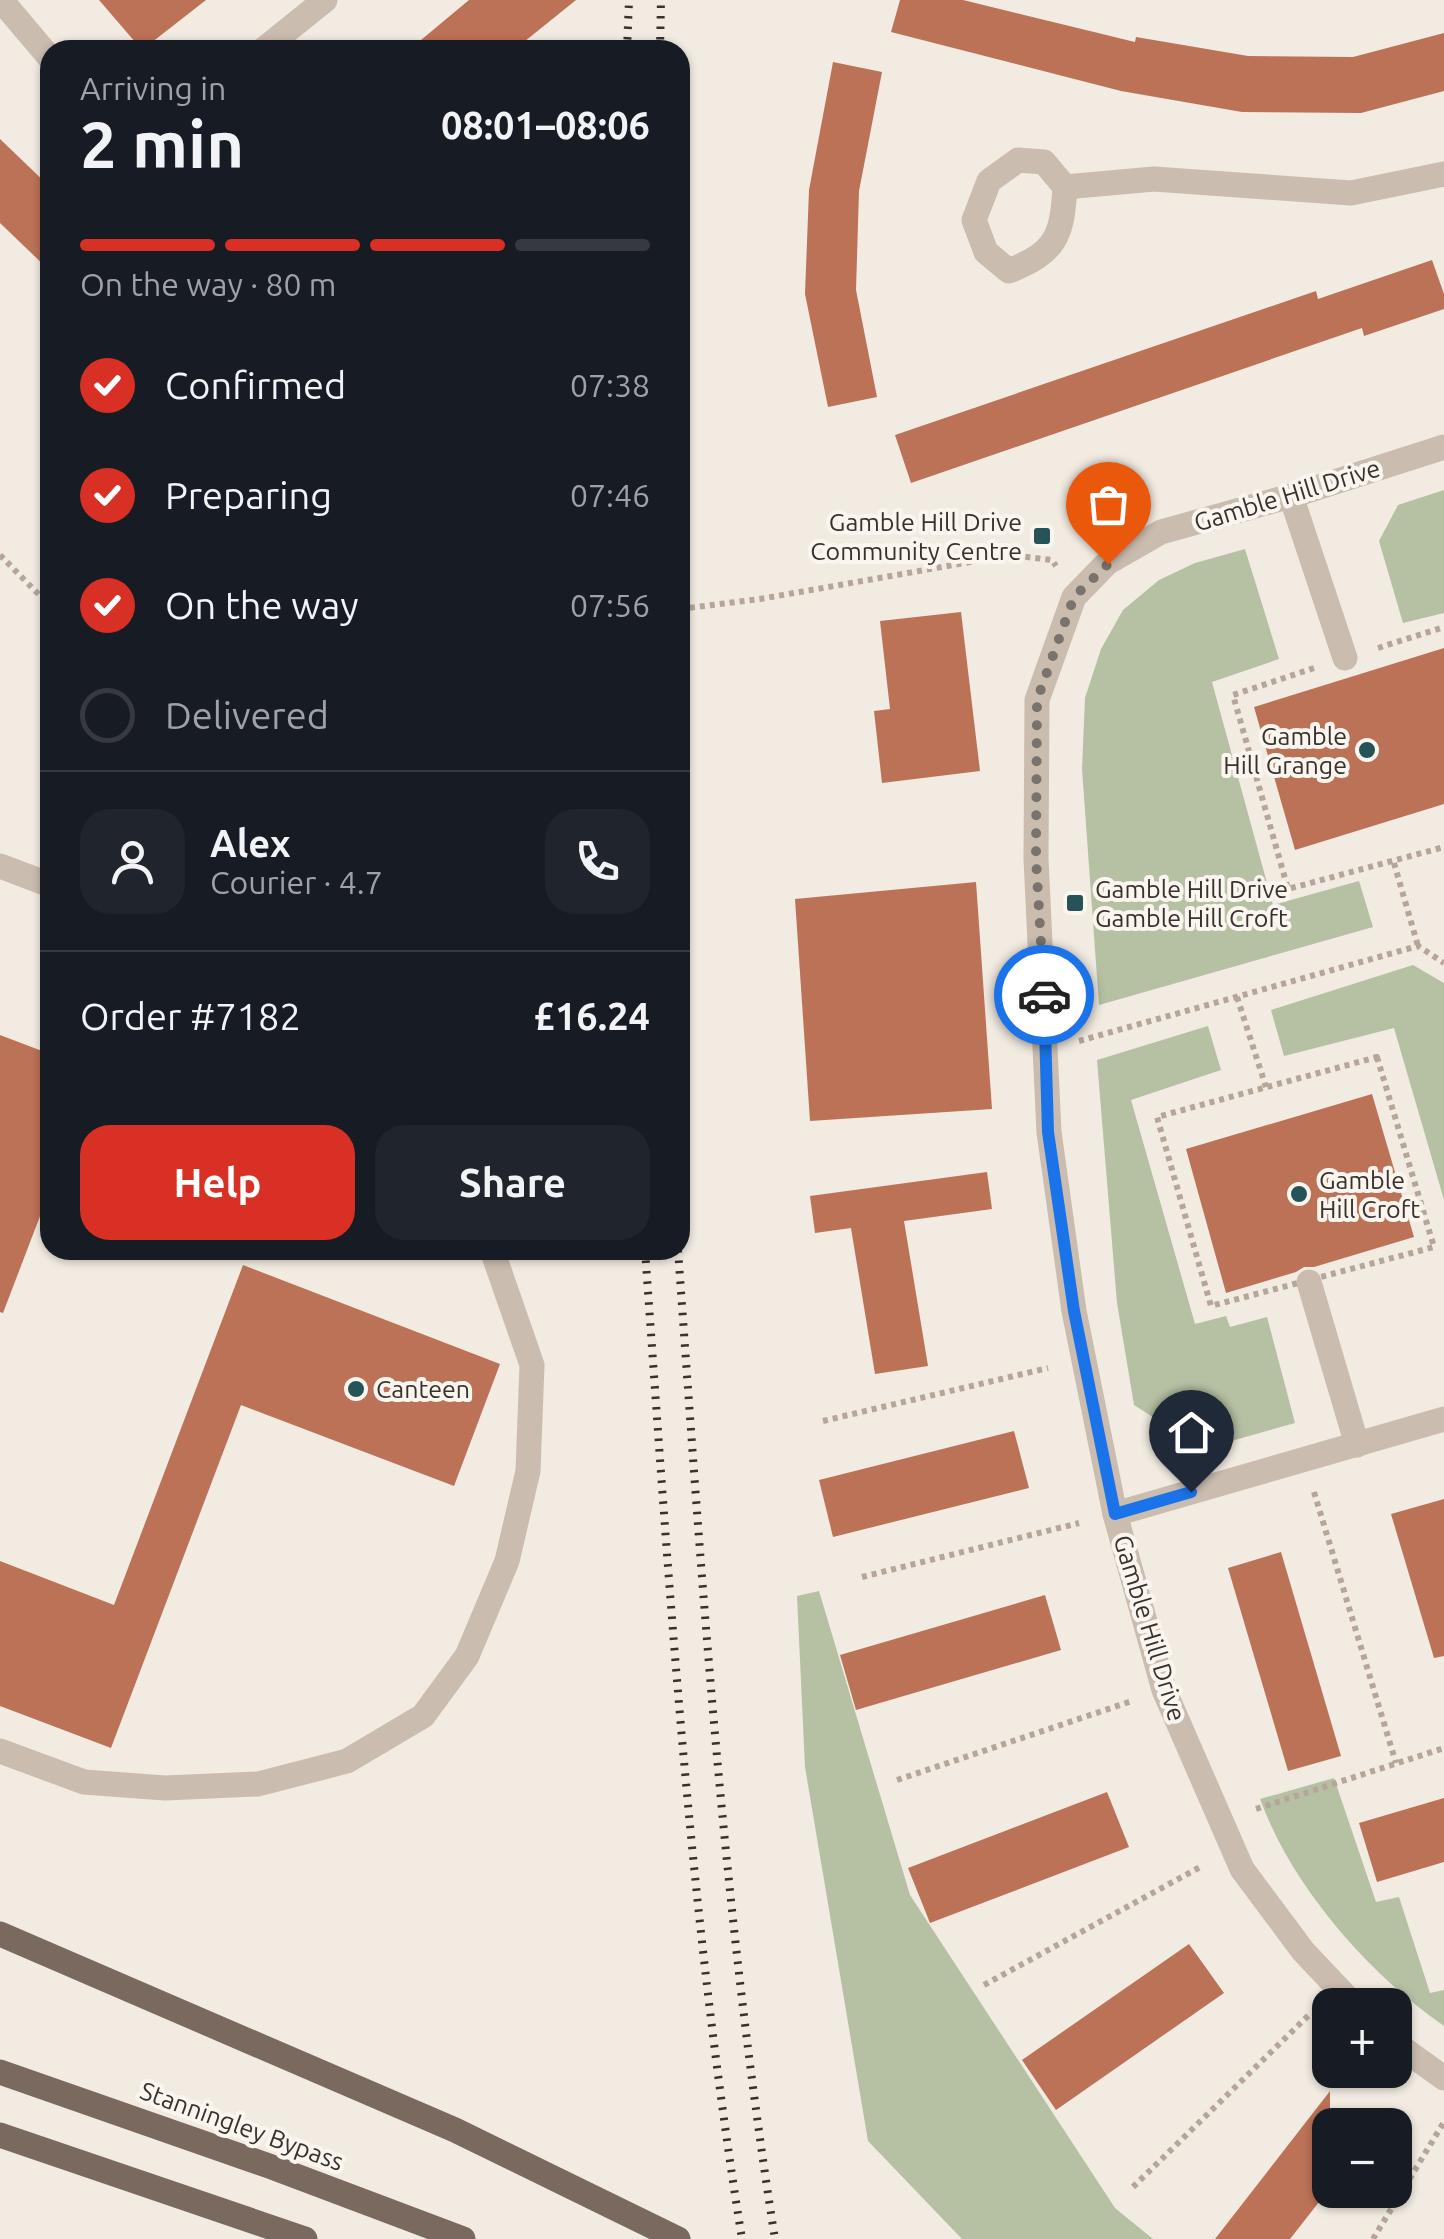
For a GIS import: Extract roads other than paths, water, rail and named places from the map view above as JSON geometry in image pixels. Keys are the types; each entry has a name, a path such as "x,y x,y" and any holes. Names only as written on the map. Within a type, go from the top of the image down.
{"main road":[{"path":"0,1934 455,2130 678,2239"},
{"name":"Stanningley Bypass","path":"0,2072 463,2239"},
{"path":"0,2135 305,2239"}],"street":[{"path":"1,0 40,46"},
{"path":"275,40 325,0"},
{"path":"1066,187 1154,179 1352,193 1444,174"},
{"name":"Gamble Hill Drive","path":"1338,1988 1303,1951 1242,1869 1164,1690 1115,1514 1083,1359 1048,1132 1036,859 1037,700 1074,597 1108,564 1161,532 1292,496 1444,447"},
{"path":"1292,496 1345,658"},
{"path":"0,866 40,881"},
{"path":"0,1751 84,1782 165,1788 258,1784 347,1761 423,1716 467,1656 507,1561 528,1472 532,1365 495,1260"},
{"path":"1309,1282 1357,1445"},
{"path":"1115,1514 1444,1419"},
{"path":"1412,2055 1444,2078"}],"railway":[{"path":"627,40 629,0"},
{"path":"660,40 661,0"},
{"path":"646,1260 694,1869 742,2239"},
{"path":"679,1260 728,1869 775,2239"}],"place":[{"name":"Gamble Hill Drive Community Centre","path":"1042,536"},
{"name":"Gamble Hill Grange","path":"1367,750"},
{"name":"Gamble Hill Drive Gamble Hill Croft","path":"1075,903"},
{"name":"Gamble Hill Croft","path":"1299,1194"},
{"name":"Canteen","path":"356,1389"}]}
